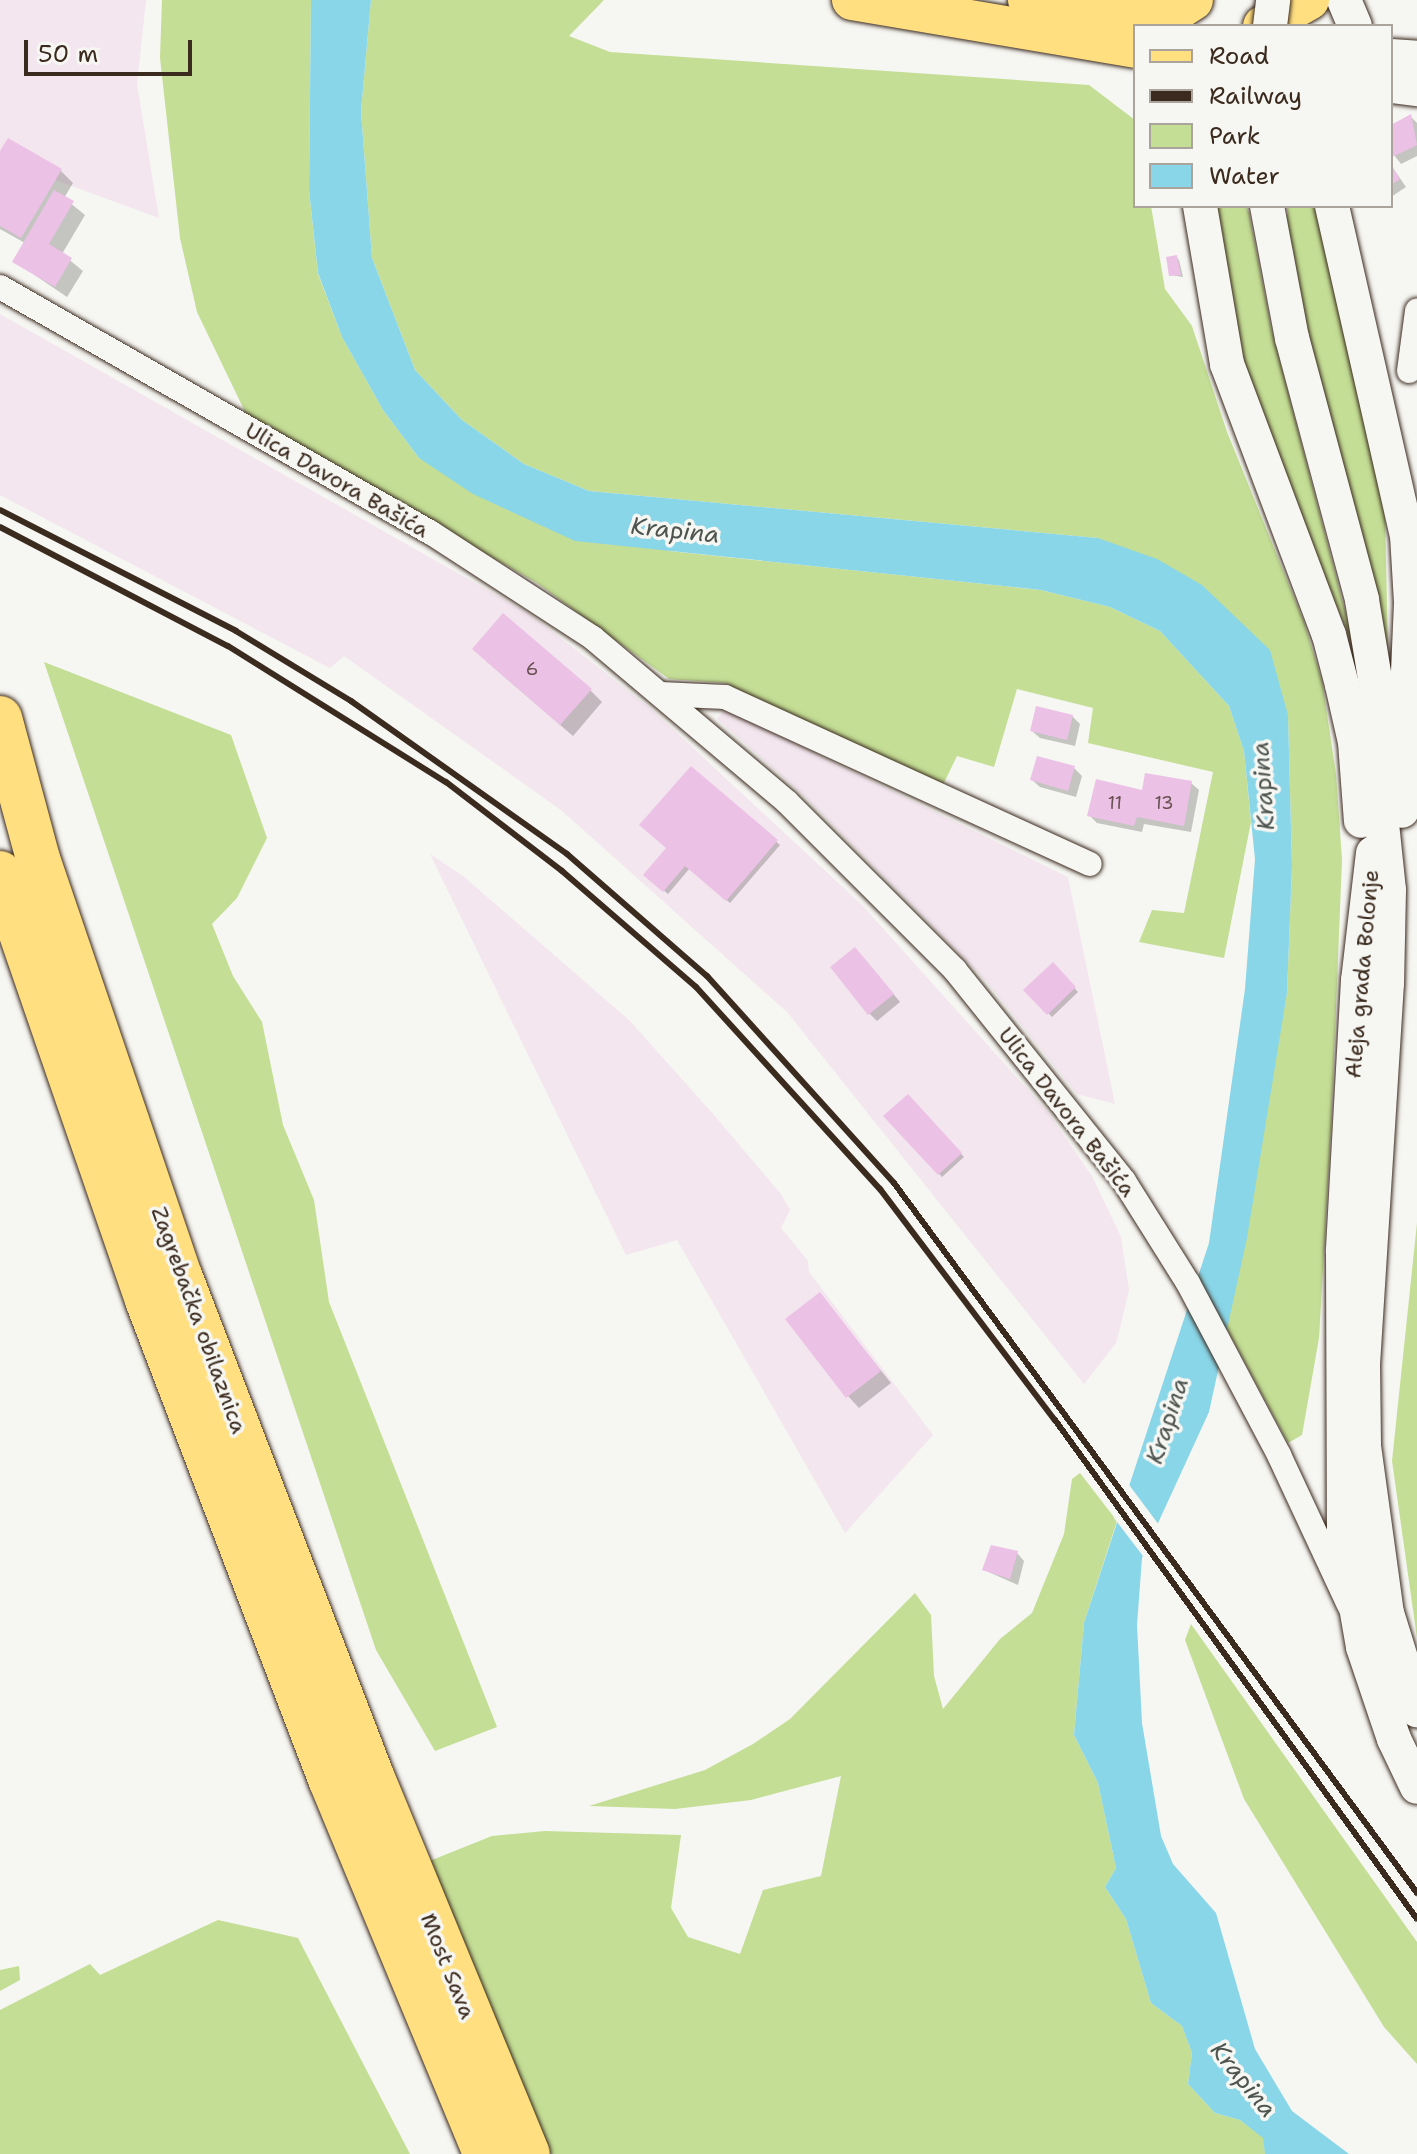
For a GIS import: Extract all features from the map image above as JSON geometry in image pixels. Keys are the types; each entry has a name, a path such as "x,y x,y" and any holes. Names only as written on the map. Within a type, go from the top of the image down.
{"highway":[{"name":"Zagrebačka obilaznica","path":"0,718 19,866 181,1278 351,1777"},
{"name":"Most Sava","path":"351,1777 485,2154"},
{"name":"Most Sava","path":"351,1777 528,2154"}],"main road":[{"path":"852,0 1173,24"},
{"path":"1028,0 1173,24"},
{"path":"1268,17 1309,0"},
{"path":"1344,0 1354,24"},
{"path":"1393,56 1417,58"},
{"path":"1393,86 1417,89"},
{"path":"1200,208 1227,364 1329,635 1342,685 1355,742 1377,891"},
{"name":"Aleja grada Bolonje","path":"1267,208 1282,299 1376,668 1381,814 1363,1363 1364,1446 1387,1613 1417,1710"},
{"path":"1332,208 1407,535 1410,696 1401,831 1377,891"},
{"path":"1343,260 1349,208"},
{"name":"Aleja grada Bolonje","path":"1377,891 1339,1368 1344,1538 1356,1618 1394,1739 1417,1787"}],"street":[{"name":"Ulica Davora Bašića","path":"0,287 430,532 593,638 787,802 955,970 1155,1227 1273,1445 1356,1618"},
{"path":"1409,371 1417,311"},
{"path":"660,694 725,697 1090,864"}],"shaded area":[{"path":"0,0 146,0 137,84 159,218 36,173 0,155"},
{"path":"0,314 530,614 650,708 862,905 1047,1111 1092,1176 1121,1237 1129,1290 1120,1328 1116,1343 1084,1384 787,1012 561,810 344,656 330,668 0,495"},
{"path":"725,709 1068,877 1115,1104 1077,1094 986,981 803,795 717,719"},
{"path":"430,854 463,876 630,1021 713,1114 781,1194 790,1210 781,1228 808,1261 809,1272 933,1435 845,1533 677,1240 626,1255"}],"green space":[{"path":"162,0 311,0 309,190 318,274 342,337 383,410 419,458 669,551 1041,590 1110,607 1160,631 1229,706 1244,751 1251,822 1224,958 1139,942 1152,910 1184,913 1213,772 1088,743 1093,708 1017,689 994,767 957,756 940,791 725,683 669,679 537,583 248,418 197,312 180,238 160,58"},
{"path":"371,0 604,0 569,36 610,52 1089,85 1133,118 1133,208 1151,208 1165,289 1192,326 1227,432 1304,622 1322,681 1336,774 1342,860 1331,1129 1319,1338 1302,1435 1288,1443 1227,1329 1287,993 1292,866 1288,715 1098,538 589,491 524,464 462,420 415,370 372,258 361,111"},
{"path":"1213,208 1247,208 1271,327 1356,653 1269,444 1228,311"},
{"path":"1287,208 1316,208 1385,517 1388,648 1304,327 1282,215 1288,215"},
{"path":"44,662 231,735 267,838 237,898 212,924 233,976 262,1022 283,1125 314,1200 329,1302 497,1727 435,1751 376,1650"},
{"path":"1417,1223 1417,1638 1392,1461"},
{"path":"1080,1473 1117,1521 1084,1623 1074,1735 1098,1783 1116,1868 1105,1887 1126,1919 1151,2003 1182,2026 1192,2053 1188,2084 1215,2113 1240,2120 1264,2138 1265,2154 551,2154 427,1862 492,1836 545,1831 681,1835 671,1908 688,1937 740,1954 763,1890 821,1876 841,1776 751,1800 675,1809 589,1806 705,1770 753,1744 790,1719 915,1593 931,1615 934,1676 943,1709 1000,1639 1032,1613 1064,1534 1072,1479"},
{"path":"1191,1624 1417,1942 1417,2064 1384,2027 1244,1799 1185,1640"},
{"path":"218,1920 298,1938 410,2154 0,2154 0,2010 90,1964 100,1975"},
{"path":"19,1966 20,1980 0,1991 0,1970"}],"water":[{"name":"Krapina","path":"311,0 371,0 361,111 372,258 415,370 462,420 524,464 589,491 1098,538 1157,559 1202,585 1270,650 1288,715 1292,866 1287,993 1247,1238 1209,1412 1142,1558 1137,1625 1142,1723 1161,1836 1173,1864 1216,1913 1255,2049 1292,2111 1349,2154 1265,2154 1263,2138 1240,2120 1215,2113 1188,2084 1192,2053 1182,2026 1151,2003 1126,1919 1105,1887 1116,1868 1098,1783 1074,1735 1084,1623 1209,1243 1245,989 1255,859 1244,751 1229,706 1160,631 1110,607 1041,590 575,541 473,494 419,458 383,410 342,337 318,273 309,190"}],"pier":[{"path":"1127,1482 1162,1529 1146,1560 1114,1518"}],"building":[{"path":"1411,114 1417,145 1393,157 1393,124"},
{"path":"8,138 62,169 21,238 0,226 0,151"},
{"path":"1393,168 1400,179 1393,184"},
{"path":"54,190 74,201 49,244 72,258 55,287 12,262"},
{"path":"1177,255 1181,275 1169,276 1166,257"},
{"path":"503,613 592,689 560,725 472,649"},
{"path":"1036,706 1073,715 1067,740 1030,731"},
{"path":"1037,756 1075,766 1068,791 1030,780"},
{"path":"691,766 778,840 726,901 685,866 663,892 643,875 666,848 639,825"},
{"path":"1145,773 1192,781 1184,826 1137,817 1134,826 1087,816 1096,779 1142,790"},
{"path":"855,947 894,994 868,1015 830,967"},
{"path":"1053,962 1076,987 1047,1015 1023,990"},
{"path":"908,1094 962,1153 938,1175 883,1116"},
{"path":"820,1292 881,1371 846,1398 785,1319"},
{"path":"991,1545 1018,1551 1010,1579 982,1570"}],"railway":[{"path":"0,510 236,631 351,701 567,854 707,976 894,1183 1417,1893"},
{"path":"0,527 228,646 446,782 562,871 696,987 880,1189 1055,1420 1417,1919"}]}
